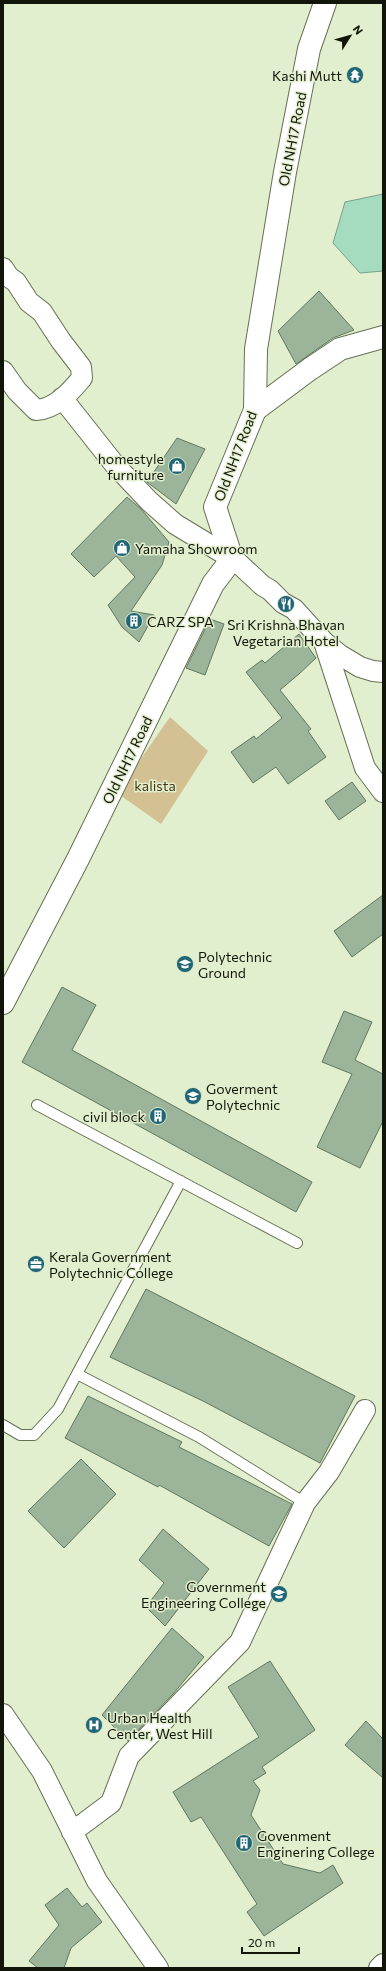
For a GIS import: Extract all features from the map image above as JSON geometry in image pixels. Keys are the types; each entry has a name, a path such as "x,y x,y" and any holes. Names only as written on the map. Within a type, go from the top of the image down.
{"main road":[{"name":"Old NH17 Road","path":"3,1003 82,852 213,584 232,558 216,507 255,410 256,349 285,172 309,49 325,3"},
{"path":"255,410 310,369 340,349 383,337"}],"street":[{"path":"3,268 9,277 16,282 29,302 42,312 81,368 82,378 75,387 49,409 36,410 17,391 3,371"},
{"path":"62,398 115,466 174,524 232,558 283,603 294,609 324,642 340,655 360,667 383,672"},
{"path":"324,642 365,768 383,792"},
{"path":"72,1832 111,1803 129,1756 240,1642 305,1503 329,1472 365,1410"},
{"path":"3,1714 42,1771 97,1880 158,1968"},
{"path":"379,1968 383,1964"}],"lane":[{"path":"37,1105 296,1243"},
{"path":"3,1425 20,1435 34,1435 58,1408 181,1181"},
{"path":"77,1374 199,1437 305,1503"}],"green space":[{"name":"kalista","path":"170,717 208,751 161,824 117,793"}],"shaded area":[{"path":"383,194 383,271 360,273 333,243 345,202"}],"building":[{"path":"319,291 354,330 333,338 296,364 278,331"},
{"name":"homestyle furniture","path":"177,438 205,449 176,504 147,482"},
{"name":"Yamaha Showroom","path":"127,497 141,509 169,542 162,565 131,611 154,615 139,642 122,627 108,605 135,577 116,556 94,577 71,554"},
{"path":"210,619 224,624 205,675 186,668"},
{"path":"299,634 316,658 280,690 311,729 308,731 326,757 288,784 276,767 253,783 231,752 254,736 256,739 282,718 246,672 262,660 265,663"},
{"path":"352,782 366,801 339,820 325,801"},
{"path":"383,895 383,934 352,957 334,931"},
{"path":"62,987 96,1005 72,1050 312,1182 296,1212 22,1062"},
{"path":"344,1011 372,1022 355,1060 383,1074 383,1121 360,1168 317,1147 352,1074 322,1062"},
{"path":"146,1289 355,1396 320,1463 203,1401 110,1357"},
{"path":"88,1396 182,1442 179,1447 292,1504 269,1546 159,1485 158,1487 65,1438"},
{"path":"81,1459 116,1494 64,1548 28,1511"},
{"path":"163,1529 209,1569 165,1626 146,1607 164,1583 139,1560"},
{"path":"172,1628 204,1657 173,1694 128,1741 102,1715"},
{"name":"Govenment Enginering College","path":"270,1661 315,1730 262,1767 266,1773 253,1781 260,1790 251,1815 283,1864 320,1873 333,1865 343,1883 264,1936 247,1912 257,1904 201,1817 191,1822 173,1792 259,1737 228,1687"},
{"path":"366,1721 383,1739 383,1778 345,1745"},
{"path":"67,1888 82,1907 87,1903 102,1922 71,1948 64,1968 38,1968 29,1961 59,1925 45,1905"}],"place":[{"name":"Kashi Mutt","path":"355,75"},
{"name":"homestyle furniture","path":"177,466"},
{"name":"Yamaha Showroom","path":"122,548"},
{"name":"Sri Krishna Bhavan Vegetarian Hotel","path":"286,604"},
{"name":"CARZ SPA","path":"134,621"},
{"name":"Polytechnic Ground","path":"185,964"},
{"name":"Goverment Polytechnic","path":"193,1096"},
{"name":"civil block","path":"158,1116"},
{"name":"Kerala Government Polytechnic College","path":"36,1264"},
{"name":"Government Engineering College","path":"279,1594"},
{"name":"Urban Health Center, West Hill","path":"94,1725"},
{"name":"Govenment Enginering College","path":"244,1843"}]}
